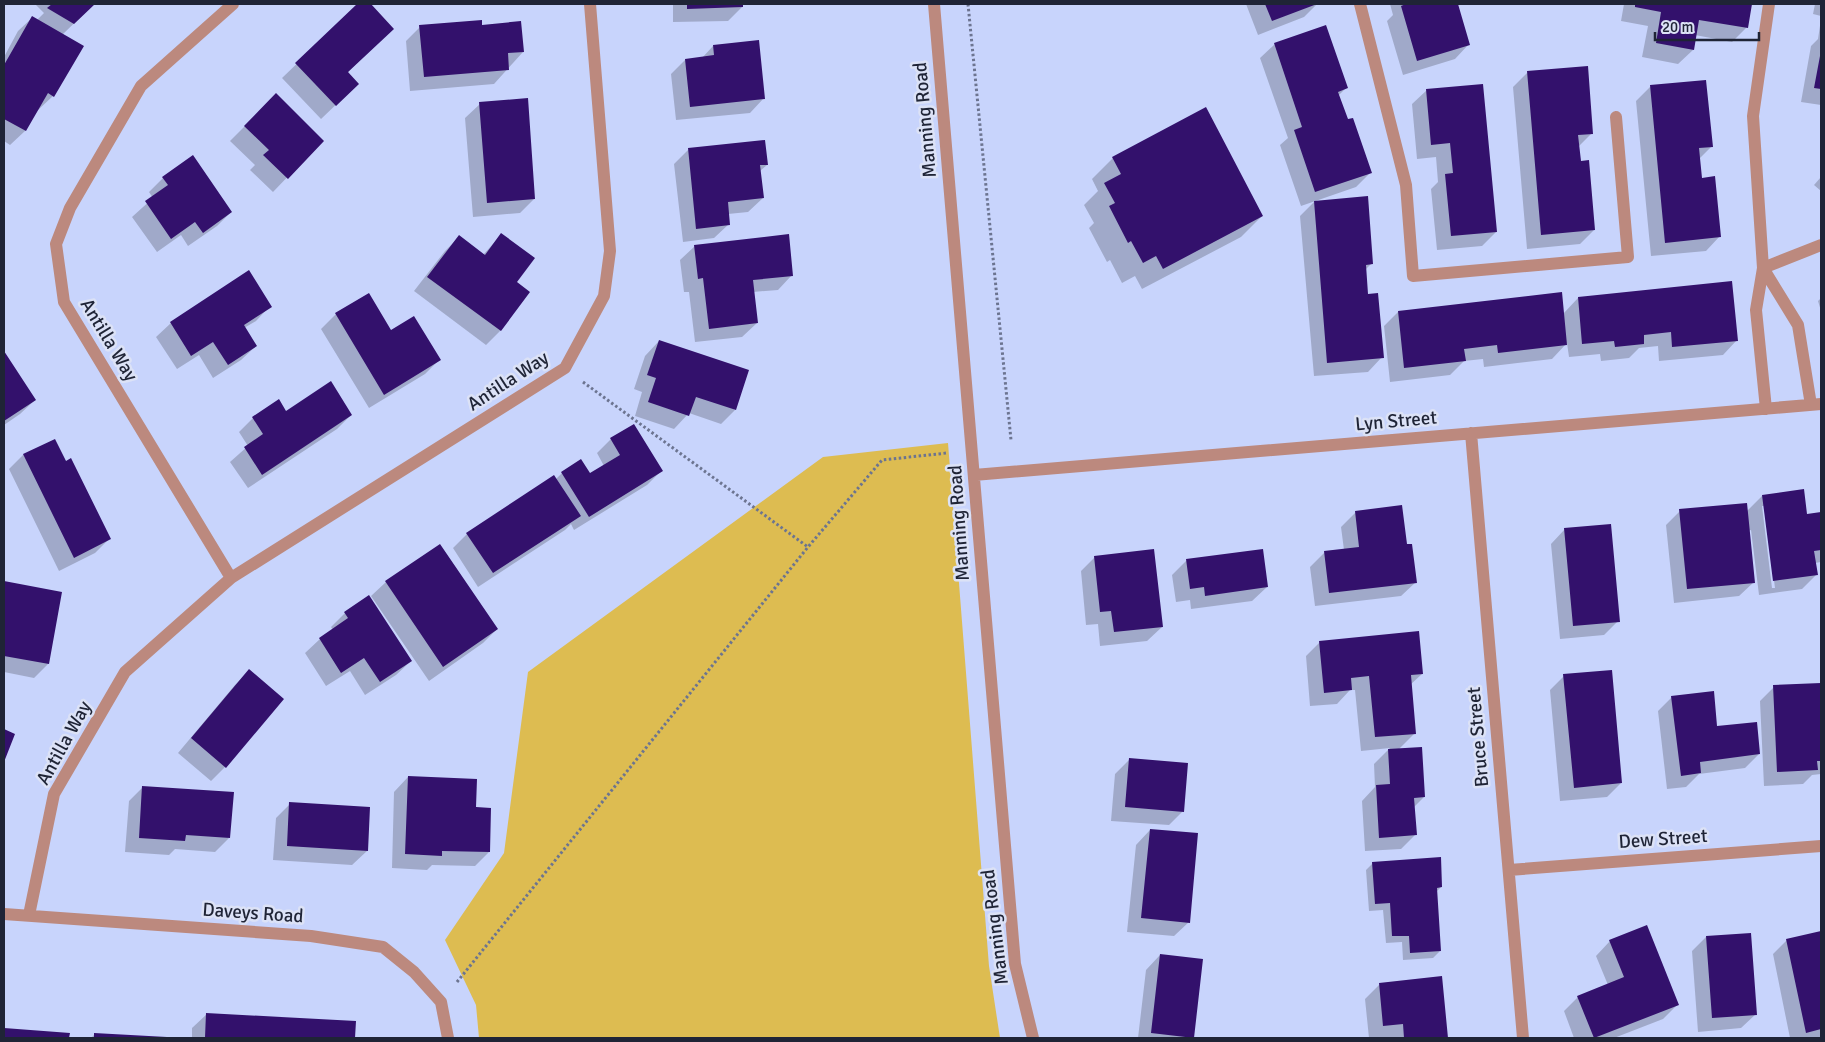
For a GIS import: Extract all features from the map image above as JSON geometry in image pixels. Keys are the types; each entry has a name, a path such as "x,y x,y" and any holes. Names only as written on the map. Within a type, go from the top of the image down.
{"street":[{"name":"Antilla Way","path":"231,578 64,302 56,244 70,208 141,86 233,4"},
{"name":"Antilla Way","path":"29,915 54,794 125,672 231,578 565,368 604,296 610,251 590,4"},
{"name":"Manning Road","path":"934,4 1015,964 1032,1038"},
{"path":"1360,4 1406,185 1414,276 1628,257 1616,117"},
{"path":"1766,409 1756,310 1763,268 1753,116 1769,4"},
{"path":"1763,268 1821,245"},
{"path":"1763,268 1798,325 1816,405"},
{"name":"Lyn Street","path":"974,475 1816,405"},
{"name":"Bruce Street","path":"1471,433 1523,1038"},
{"name":"Dew Street","path":"1509,870 1821,846"},
{"name":"Daveys Road","path":"4,914 311,936 383,947 414,972 441,1002"},
{"path":"441,1002 448,1038"}],"path":[{"path":"968,4 1011,440"},
{"path":"565,368 808,547"},
{"path":"441,1002 808,547 882,460 972,451"}],"shaded area":[{"path":"948,443 989,966 1000,1038 479,1038 476,1005 445,940 504,853 528,672 823,457"}],"building":[{"path":"52,4 95,4 74,24 47,8"},
{"path":"357,4 371,4 394,29 348,72 359,84 336,106 295,63"},
{"path":"687,4 743,4 743,7 687,9"},
{"path":"1265,4 1317,4 1272,21"},
{"path":"1406,4 1458,4 1470,45 1417,61 1401,6"},
{"path":"1635,4 1752,4 1748,28 1699,20 1694,50 1656,43 1661,12 1635,7"},
{"path":"32,16 84,46 54,97 48,93 26,131 4,119 4,65"},
{"path":"482,20 482,25 521,21 524,52 508,53 509,70 424,77 419,25"},
{"path":"1326,25 1348,88 1338,92 1348,119 1353,118 1372,173 1315,192 1294,130 1302,127 1274,43"},
{"path":"759,40 765,99 690,107 685,59 714,55 713,45"},
{"path":"1821,56 1821,89 1814,88"},
{"path":"1588,66 1593,134 1578,135 1581,161 1589,160 1595,230 1541,235 1527,71"},
{"path":"1706,80 1713,147 1699,148 1702,178 1715,176 1721,237 1665,243 1650,85"},
{"path":"1483,84 1497,232 1451,236 1445,174 1453,173 1450,143 1431,145 1426,89"},
{"path":"276,93 324,141 288,179 263,155 269,150 244,126"},
{"path":"528,98 535,199 487,203 479,102"},
{"path":"1206,107 1263,216 1163,269 1156,256 1143,263 1131,241 1128,243 1109,206 1115,203 1104,183 1121,174 1112,157"},
{"path":"765,140 768,165 760,165 764,198 728,202 730,225 696,229 688,148"},
{"path":"193,155 232,212 203,233 195,222 171,239 145,201 168,185 162,177"},
{"path":"1368,196 1373,264 1366,265 1368,294 1378,293 1384,358 1327,363 1314,201"},
{"path":"501,233 535,258 517,282 530,292 501,331 427,277 459,235 485,255"},
{"path":"789,234 793,276 753,280 758,323 709,329 703,278 698,279 694,245"},
{"path":"249,270 272,307 244,325 257,346 228,365 213,342 191,356 170,322"},
{"path":"1732,281 1738,341 1672,347 1671,332 1644,335 1644,344 1615,347 1614,341 1582,344 1578,297"},
{"path":"1562,292 1567,345 1498,353 1497,345 1464,349 1466,361 1404,368 1398,311"},
{"path":"369,293 391,330 414,316 441,360 384,395 335,313"},
{"path":"659,340 749,370 736,410 696,397 689,416 648,402 656,378 647,375"},
{"path":"4,351 36,400 4,421"},
{"path":"331,381 352,415 262,475 244,447 263,434 252,417 279,399 286,411"},
{"path":"634,424 663,471 589,517 561,472 581,459 590,473 620,455 610,438"},
{"path":"55,439 66,461 71,458 111,539 74,558 23,454"},
{"path":"554,475 581,516 493,573 466,533"},
{"path":"1804,489 1807,514 1821,512 1821,550 1814,551 1818,575 1773,581 1762,495"},
{"path":"1747,503 1755,583 1687,589 1679,509"},
{"path":"1402,505 1407,544 1412,544 1417,583 1329,593 1324,551 1359,547 1355,511"},
{"path":"1611,524 1620,622 1573,626 1564,528"},
{"path":"440,544 498,629 443,667 385,581"},
{"path":"1154,549 1163,627 1114,632 1111,611 1100,612 1094,556"},
{"path":"1263,549 1268,587 1205,596 1204,587 1190,589 1186,559"},
{"path":"4,581 62,592 49,664 4,656"},
{"path":"369,595 412,661 380,682 364,658 341,673 319,638 348,618 344,612"},
{"path":"1419,631 1423,674 1411,675 1416,734 1375,737 1369,676 1351,678 1352,690 1324,693 1319,641"},
{"path":"249,669 284,699 226,768 191,738"},
{"path":"1612,670 1622,783 1574,788 1563,674"},
{"path":"1821,683 1821,761 1817,761 1818,770 1777,772 1773,685"},
{"path":"1714,691 1717,726 1757,722 1760,754 1700,762 1701,773 1681,776 1671,696"},
{"path":"4,729 15,734 4,762"},
{"path":"1422,747 1425,797 1414,798 1417,835 1379,838 1376,785 1390,784 1388,749"},
{"path":"1129,758 1188,763 1184,812 1125,807"},
{"path":"408,776 477,779 476,807 491,808 490,852 442,851 442,856 405,854"},
{"path":"142,786 234,792 230,838 186,835 185,841 139,838"},
{"path":"289,802 370,807 368,851 287,846"},
{"path":"1150,829 1198,833 1190,923 1141,918"},
{"path":"1441,857 1442,887 1437,888 1441,951 1410,953 1409,936 1392,936 1390,903 1375,904 1372,862"},
{"path":"1647,925 1679,1005 1594,1038 1577,996 1624,977 1609,940"},
{"path":"1821,931 1821,1029 1806,1033 1786,939"},
{"path":"1751,933 1757,1015 1712,1018 1706,936"},
{"path":"1160,954 1203,959 1194,1038 1151,1033"},
{"path":"1442,976 1448,1038 1404,1038 1403,1024 1383,1026 1379,983"},
{"path":"206,1013 356,1021 355,1038 205,1038"},
{"path":"4,1028 70,1033 69,1038 4,1038"},
{"path":"94,1033 167,1037 167,1038 94,1038"}]}
